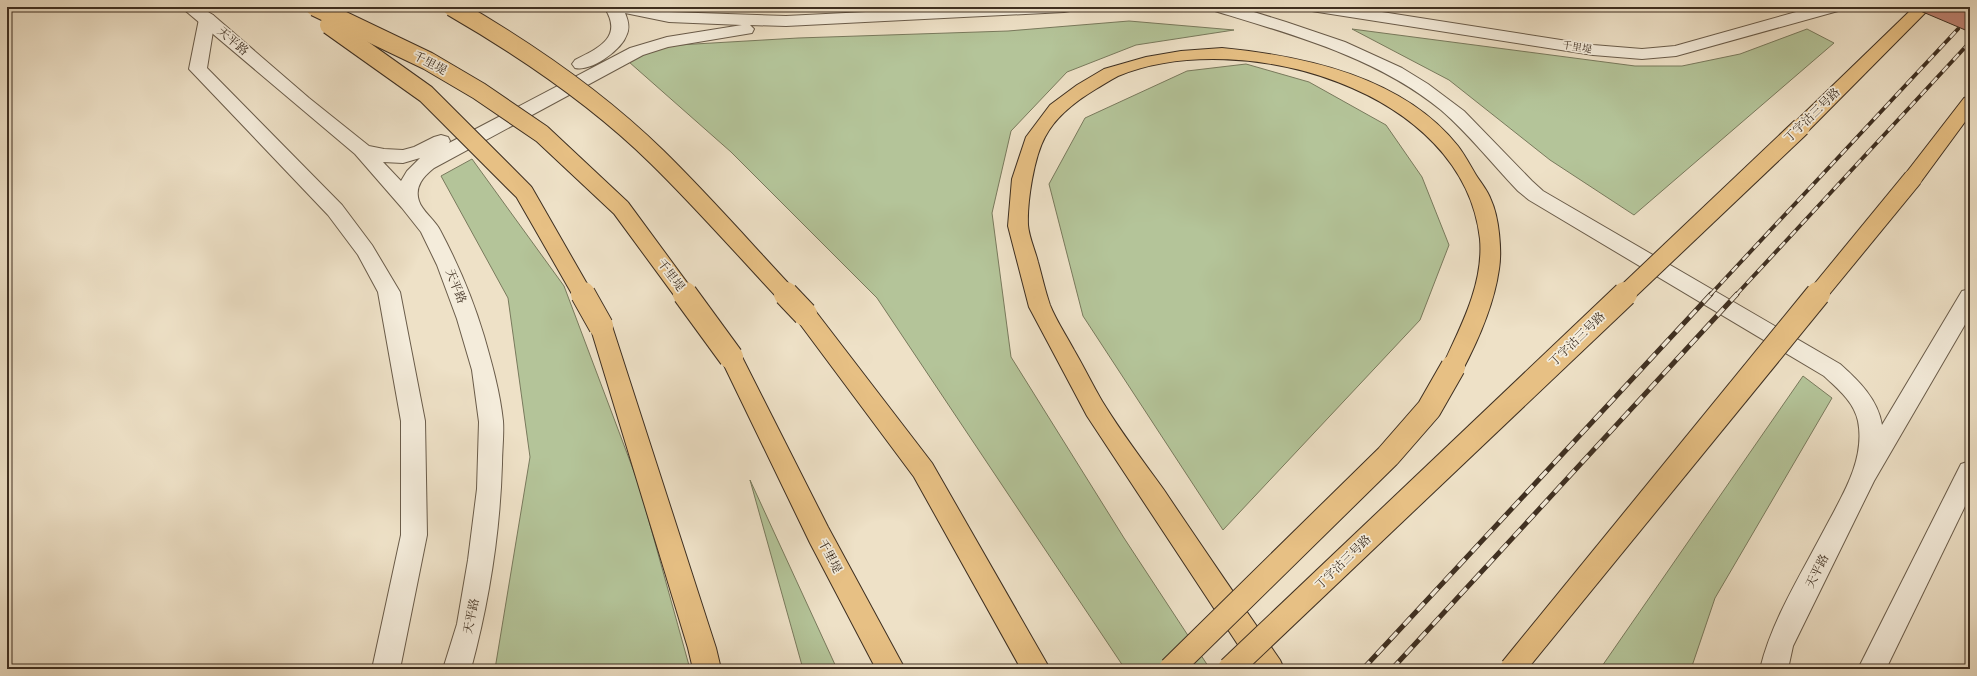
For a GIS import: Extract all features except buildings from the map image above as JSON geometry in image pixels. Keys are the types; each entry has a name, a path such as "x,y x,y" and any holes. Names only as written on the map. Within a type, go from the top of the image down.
{"main road":[{"path":"303,7 426,94 524,192 601,326 702,648 707,669"},
{"name":"千里堤","path":"315,7 428,61 479,91 542,134 621,208 731,357 819,535 891,669"},
{"path":"452,7 495,32 584,92 656,156 805,314 923,470 1036,669"},
{"name":"丁字沽三号路","path":"1230,669 1801,126 1923,7"},
{"path":"1171,669 1331,513 1388,456 1429,409 1453,367 1476,317 1489,269 1490,241 1482,201 1452,151 1425,123 1388,98 1348,80 1306,66 1262,57 1222,53 1181,56 1146,62 1110,73 1083,89 1056,109 1035,137 1022,179 1018,226 1040,307 1095,409 1270,669"},
{"path":"1512,669 1912,178 1970,102"}],"street":[{"name":"天平路","path":"189,7 207,19 303,102 362,150 409,203 429,229 447,265 468,319 483,370 491,422 489,489 481,560 470,624 457,669"},
{"path":"362,150 384,157 402,157 420,153 599,54 614,42 620,29 616,9 612,7"},
{"path":"622,7 669,17 786,21 1064,7"},
{"path":"1221,7 1353,51 1412,81 1446,105 1468,124 1526,188 1557,209 1832,370 1853,389 1866,409 1871,431 1865,474"},
{"name":"千里堤","path":"1318,7 1593,50 1642,54 1676,51 1832,7"},
{"path":"207,19 198,69 335,210 365,250 389,292 413,421 414,535 386,669"},
{"path":"409,203 407,188 416,173 427,163 637,50 659,43 699,38 786,21"},
{"path":"1865,474 1970,298"},
{"path":"1872,669 1970,471"},
{"name":"天平路","path":"1774,669 1780,644 1865,474"}],"green space":[{"path":"1129,21 1234,30 1136,45 1067,72 1011,131 992,213 1011,357 1124,538 1210,669 1125,669 877,298 731,152 629,62 661,46 798,38 1008,31"},
{"path":"1352,29 1635,66 1682,66 1740,54 1807,29 1834,43 1634,215 1550,160 1449,80"},
{"path":"1246,64 1309,82 1386,125 1422,177 1449,245 1420,320 1223,530 1083,316 1049,184 1085,118 1187,71"},
{"path":"472,159 564,286 639,485 690,669 495,669 530,457 508,298 441,176"},
{"path":"1803,376 1832,398 1715,598 1691,669 1600,669"},
{"path":"750,480 837,669 803,669"}],"railway":[{"path":"1710,295 1958,29"},
{"path":"1736,295 1970,42"},
{"path":"1363,669 1711,294"},
{"path":"1392,669 1737,294"}]}
